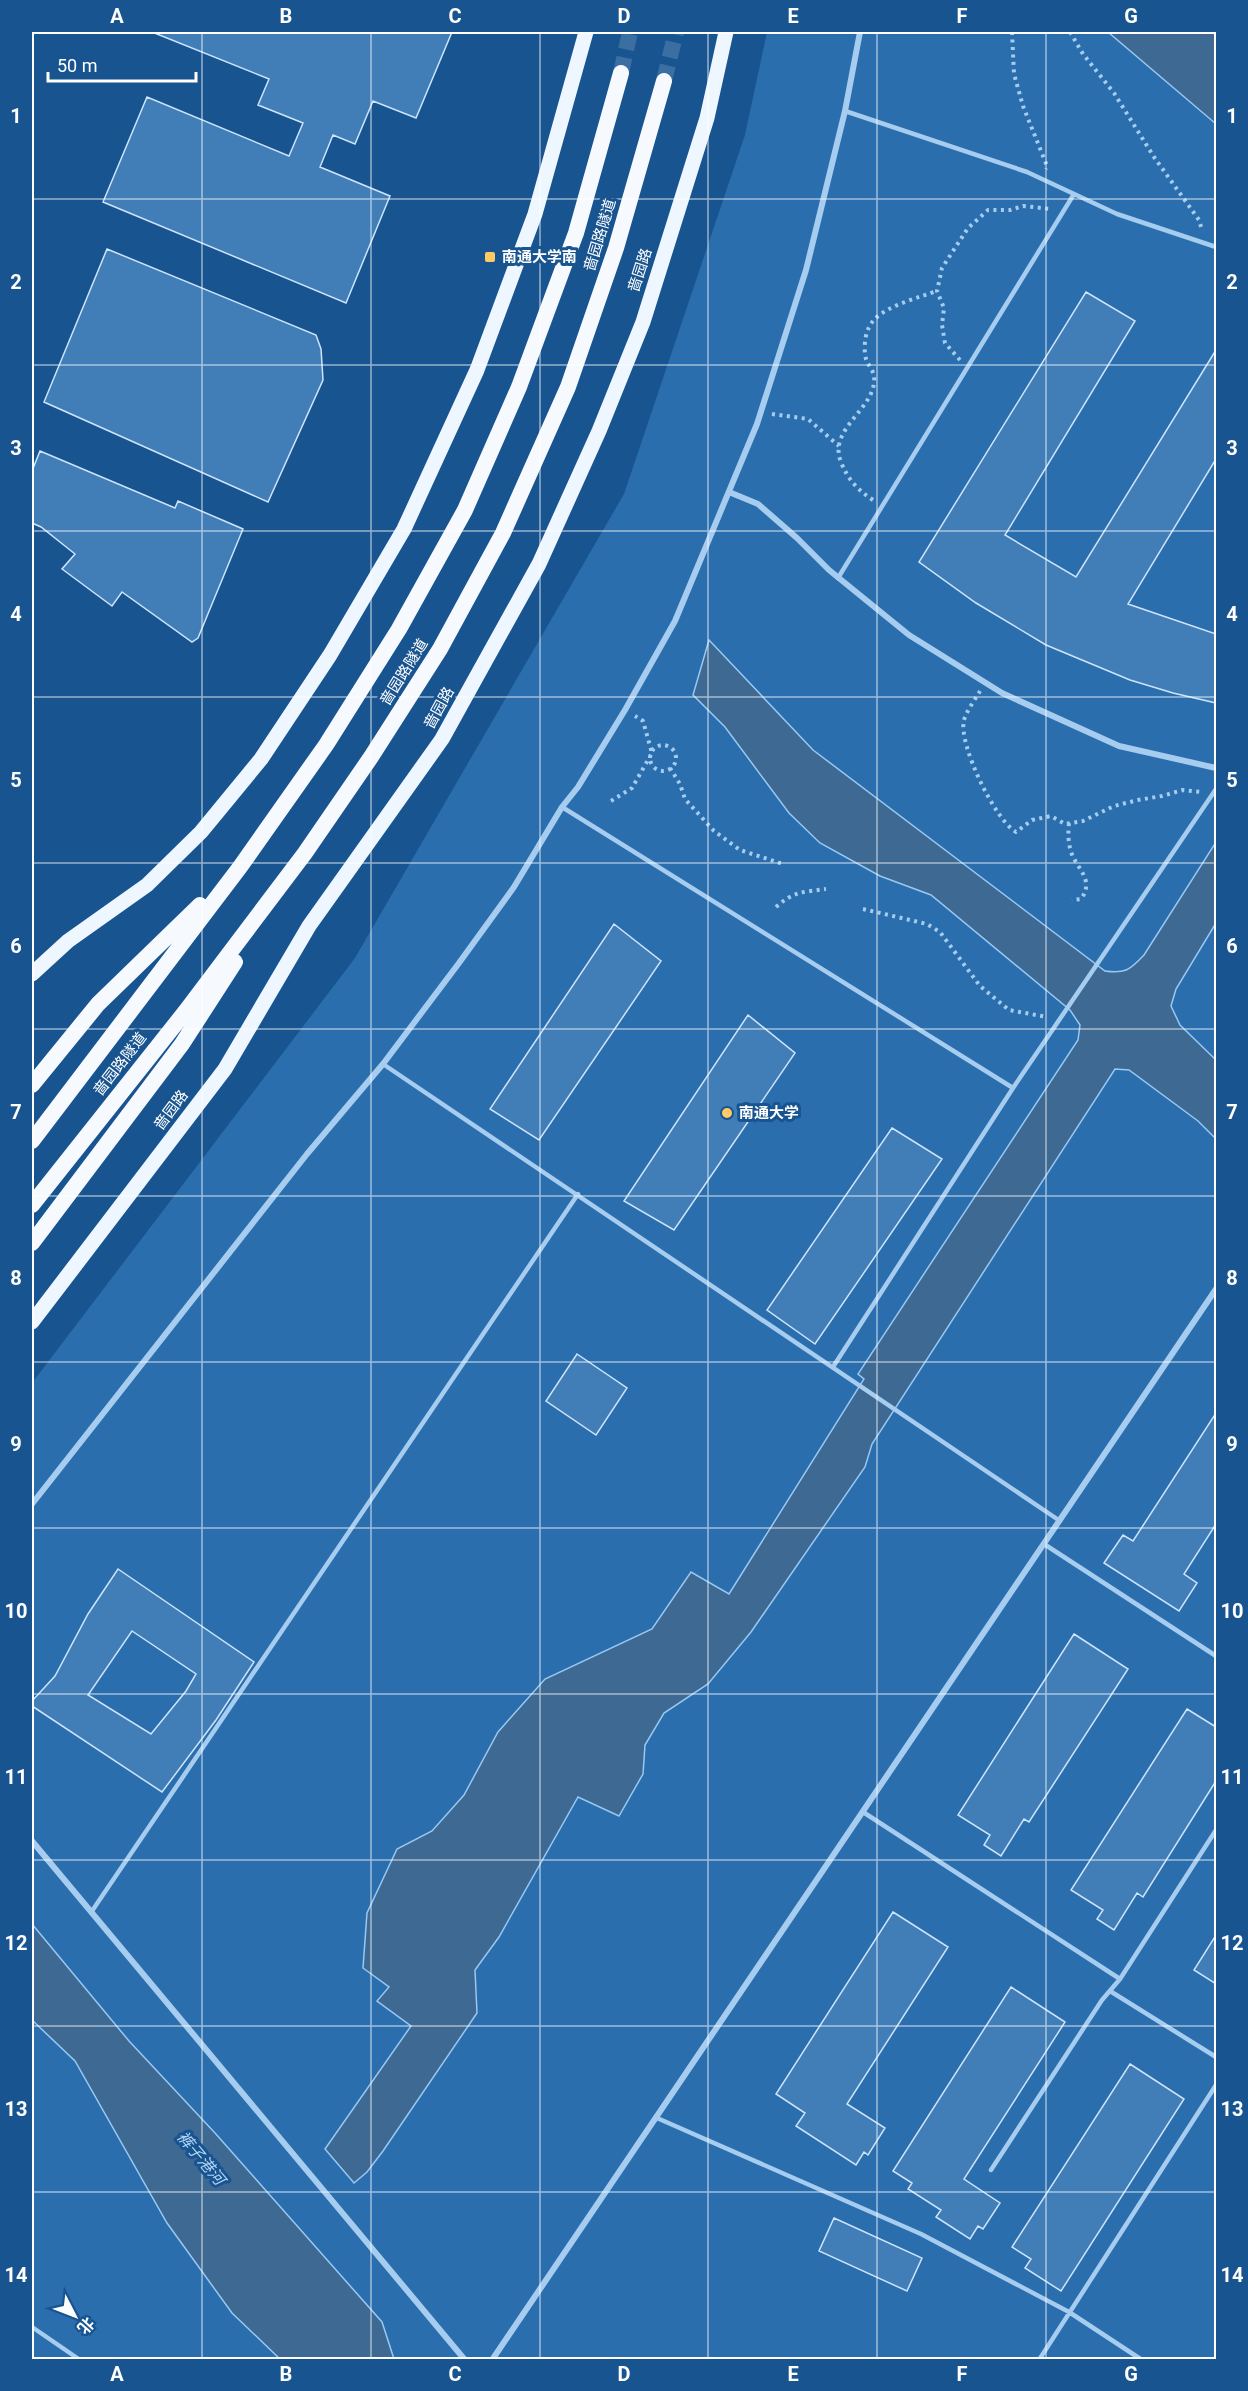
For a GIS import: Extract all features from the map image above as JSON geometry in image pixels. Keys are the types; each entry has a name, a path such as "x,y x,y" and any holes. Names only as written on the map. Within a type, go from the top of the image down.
{"highway":[{"name":"啬园路隧道","path":"32,1141 240,867 326,745 399,629 465,510 519,387 576,233 621,73"},
{"name":"啬园路隧道","path":"32,1205 184,1012 304,853 371,757 440,649 503,533 568,387 616,248 664,81"},
{"path":"32,1243 182,1044 304,853"},
{"path":"32,1084 98,1004 240,867"}],"main road":[{"path":"32,974 68,941 147,885 201,832 261,759 347,626 404,529 477,370 535,214 586,32"},
{"name":"啬园路","path":"32,1323 225,1069 309,926 442,739 539,564 599,431 643,322 707,118 726,32"}],"street":[{"path":"32,1504 307,1154 383,1064 514,887 562,807 578,787 626,710 675,621 761,412 806,270 845,111 860,32"},
{"path":"729,492 758,504 838,578 909,635 1002,693 1119,746 1216,768"},
{"path":"492,2360 1216,1289"},
{"path":"32,1841 465,2360"}],"lane":[{"path":"845,111 1027,172 1117,214 1216,247"},
{"path":"838,578 1074,194"},
{"path":"833,1367 1013,1088 1215,791"},
{"path":"562,807 1013,1088"},
{"path":"383,1064 1060,1521"},
{"path":"92,1911 578,1194"},
{"path":"1044,1544 1216,1656"},
{"path":"863,1812 1120,1979"},
{"path":"991,2170 1120,1979 1216,1830"},
{"path":"1110,1991 1216,2057"},
{"path":"1039,2360 1216,2085"},
{"path":"657,2118 921,2234 1070,2312 1142,2360"},
{"path":"32,2326 80,2360"}],"path":[{"path":"1012,32 1014,74 1047,166 1042,180"},
{"path":"1070,32 1199,220 1206,244"},
{"path":"967,368 945,343 942,325 944,308 937,291 942,268 968,228 988,210 1010,210 1023,206 1064,210"},
{"path":"882,506 857,489 845,473 837,452 843,433 870,395 874,376 866,359 866,336 875,319 906,301 937,291"},
{"path":"761,412 808,419 839,446"},
{"path":"985,682 964,721 968,750 990,801 1010,828 1016,832 1032,820 1051,816 1065,824 1083,822 1114,806 1183,790 1215,791"},
{"path":"611,801 632,788 652,753 656,747 663,745 670,747 675,752 676,759 670,768 660,771 654,767 651,760 652,753 643,721 626,710"},
{"path":"670,768 680,784 685,799 714,831 740,850 783,864"},
{"path":"1069,824 1068,838 1071,853 1086,878 1086,892 1081,899 1072,900"},
{"path":"776,906 787,897 801,891 826,889"},
{"path":"863,909 927,924 940,932 980,986 1009,1010 1061,1020"}],"shaded area":[{"name":"南通大学","path":"767,32 1216,32 1216,2359 32,2359 32,1383 355,958 624,494 745,135"}],"water":[{"path":"1108,32 1216,32 1216,124"},
{"path":"709,640 813,750 1105,971 1127,970 1144,955 1216,842 1216,923 1176,989 1171,1006 1180,1025 1216,1060 1216,1139 1198,1121 1129,1070 1115,1069 872,1444 865,1467 751,1632 708,1684 664,1713 645,1745 643,1774 619,1816 578,1797 499,1937 475,1970 477,2013 383,2151 367,2172 354,2183 325,2149 411,2026 377,2001 389,1987 363,1968 367,1913 397,1849 432,1831 464,1795 498,1732 545,1679 652,1629 691,1572 729,1594 864,1379 858,1374 1078,1040 1080,1025 1070,1010 931,895 880,876 820,843 789,813 725,727 693,695"},
{"name":"裤子港河","path":"32,1924 129,2041 215,2133 382,2322 394,2359 280,2359 232,2313 167,2223 75,2061 32,2020"}],"building":[{"path":"152,32 452,32 416,118 373,101 355,144 333,135 320,167 390,196 346,303 103,202 147,97 289,156 303,123 258,105 269,79"},
{"path":"107,249 316,335 321,349 323,380 268,502 44,402"},
{"path":"1086,292 1135,321 1005,535 1076,577 1216,350 1216,459 1128,604 1216,634 1216,703 1130,680 1046,645 976,603 919,562"},
{"path":"40,451 175,508 178,501 243,529 198,638 192,642 122,592 112,606 62,569 75,554 41,527 32,523 32,471"},
{"path":"614,924 661,961 539,1140 490,1109"},
{"path":"748,1015 795,1053 674,1230 624,1201"},
{"path":"892,1128 942,1159 815,1344 767,1310"},
{"path":"577,1354 627,1388 596,1435 546,1401"},
{"path":"1216,1413 1216,1524 1184,1574 1197,1583 1179,1611 1104,1563 1123,1535 1133,1541"},
{"path":"118,1569 254,1662 216,1720 162,1792 32,1706 32,1701 55,1676 88,1614","holes":["132,1631 196,1674 186,1691 151,1734 88,1695"]},
{"path":"1074,1634 1128,1669 1029,1822 1024,1819 1001,1856 984,1845 990,1835 958,1815"},
{"path":"1187,1709 1216,1727 1216,1781 1143,1897 1137,1893 1114,1930 1097,1919 1103,1910 1071,1890"},
{"path":"893,1912 948,1947 847,2104 885,2128 868,2155 864,2152 856,2165 796,2126 805,2113 776,2094"},
{"path":"1216,1935 1216,1984 1194,1970"},
{"path":"1011,1987 1065,2022 964,2179 1000,2203 983,2229 978,2226 970,2239 936,2217 941,2210 908,2189 912,2183 893,2171"},
{"path":"1130,2064 1184,2099 1061,2291 1025,2268 1031,2259 1012,2247"},
{"path":"834,2218 922,2258 907,2291 819,2251"}],"tunnel":[{"path":"621,73 630,32"},
{"path":"664,81 676,32"}],"place":[{"name":"南通大学南","path":"490,257"},
{"name":"南通大学","path":"727,1113"}]}
